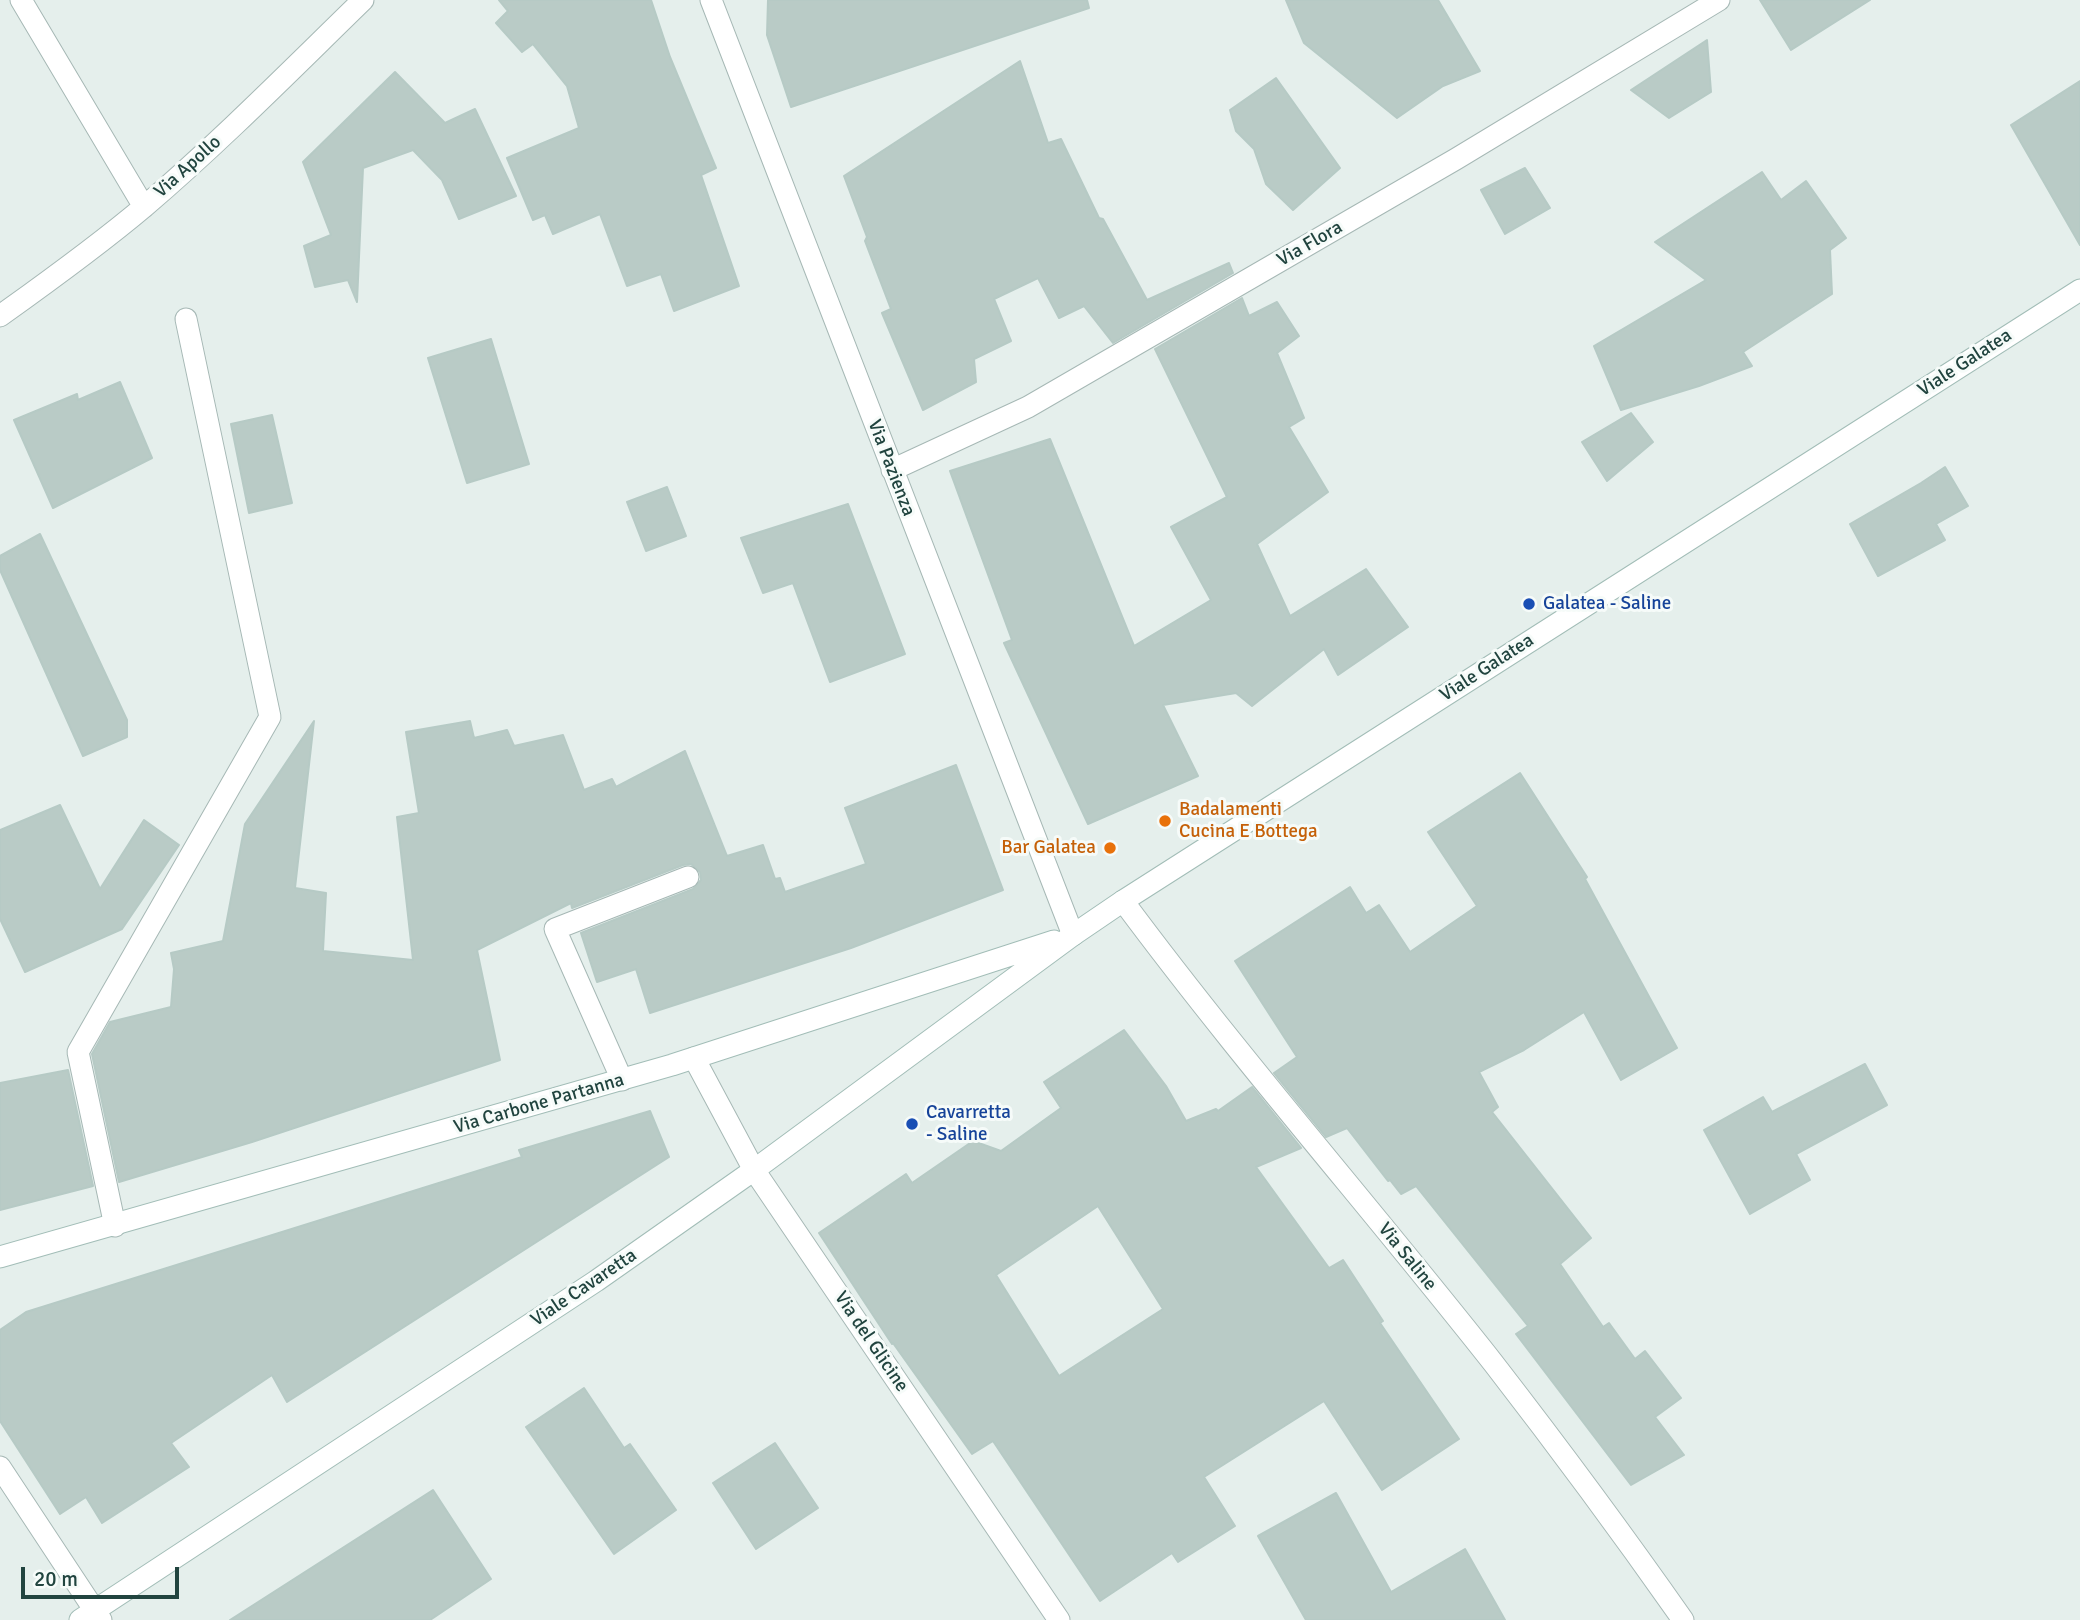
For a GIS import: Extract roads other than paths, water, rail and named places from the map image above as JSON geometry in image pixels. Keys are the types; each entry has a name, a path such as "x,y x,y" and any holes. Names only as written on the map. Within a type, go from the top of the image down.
{"street":[{"path":"21,0 144,207"},
{"name":"Via Apollo","path":"0,316 46,284 144,207 251,110 363,0"},
{"name":"Via Pazienza","path":"711,0 1073,935"},
{"name":"Via Flora","path":"892,470 1028,407 1457,159 1718,0"},
{"name":"Viale Galatea","path":"1073,935 2080,290"},
{"path":"115,1226 78,1052 270,717 186,318"},
{"path":"622,1080 555,929 688,877"},
{"name":"Via Saline","path":"1123,901 1182,981 1493,1364 1602,1507 1681,1619"},
{"name":"Via Carbone Partanna","path":"0,1257 622,1080 1073,935"},
{"name":"Viale Cavaretta","path":"92,1617 596,1281 754,1170 1073,935"},
{"name":"Via del Glicine","path":"694,1058 754,1170 1059,1620"},
{"path":"0,1467 92,1617"}],"place":[{"name":"Galatea - Saline","path":"1529,604"},
{"name":"Badalamenti Cucina E Bottega","path":"1165,821"},
{"name":"Bar Galatea","path":"1110,848"},
{"name":"Cavarretta - Saline","path":"912,1124"}]}
